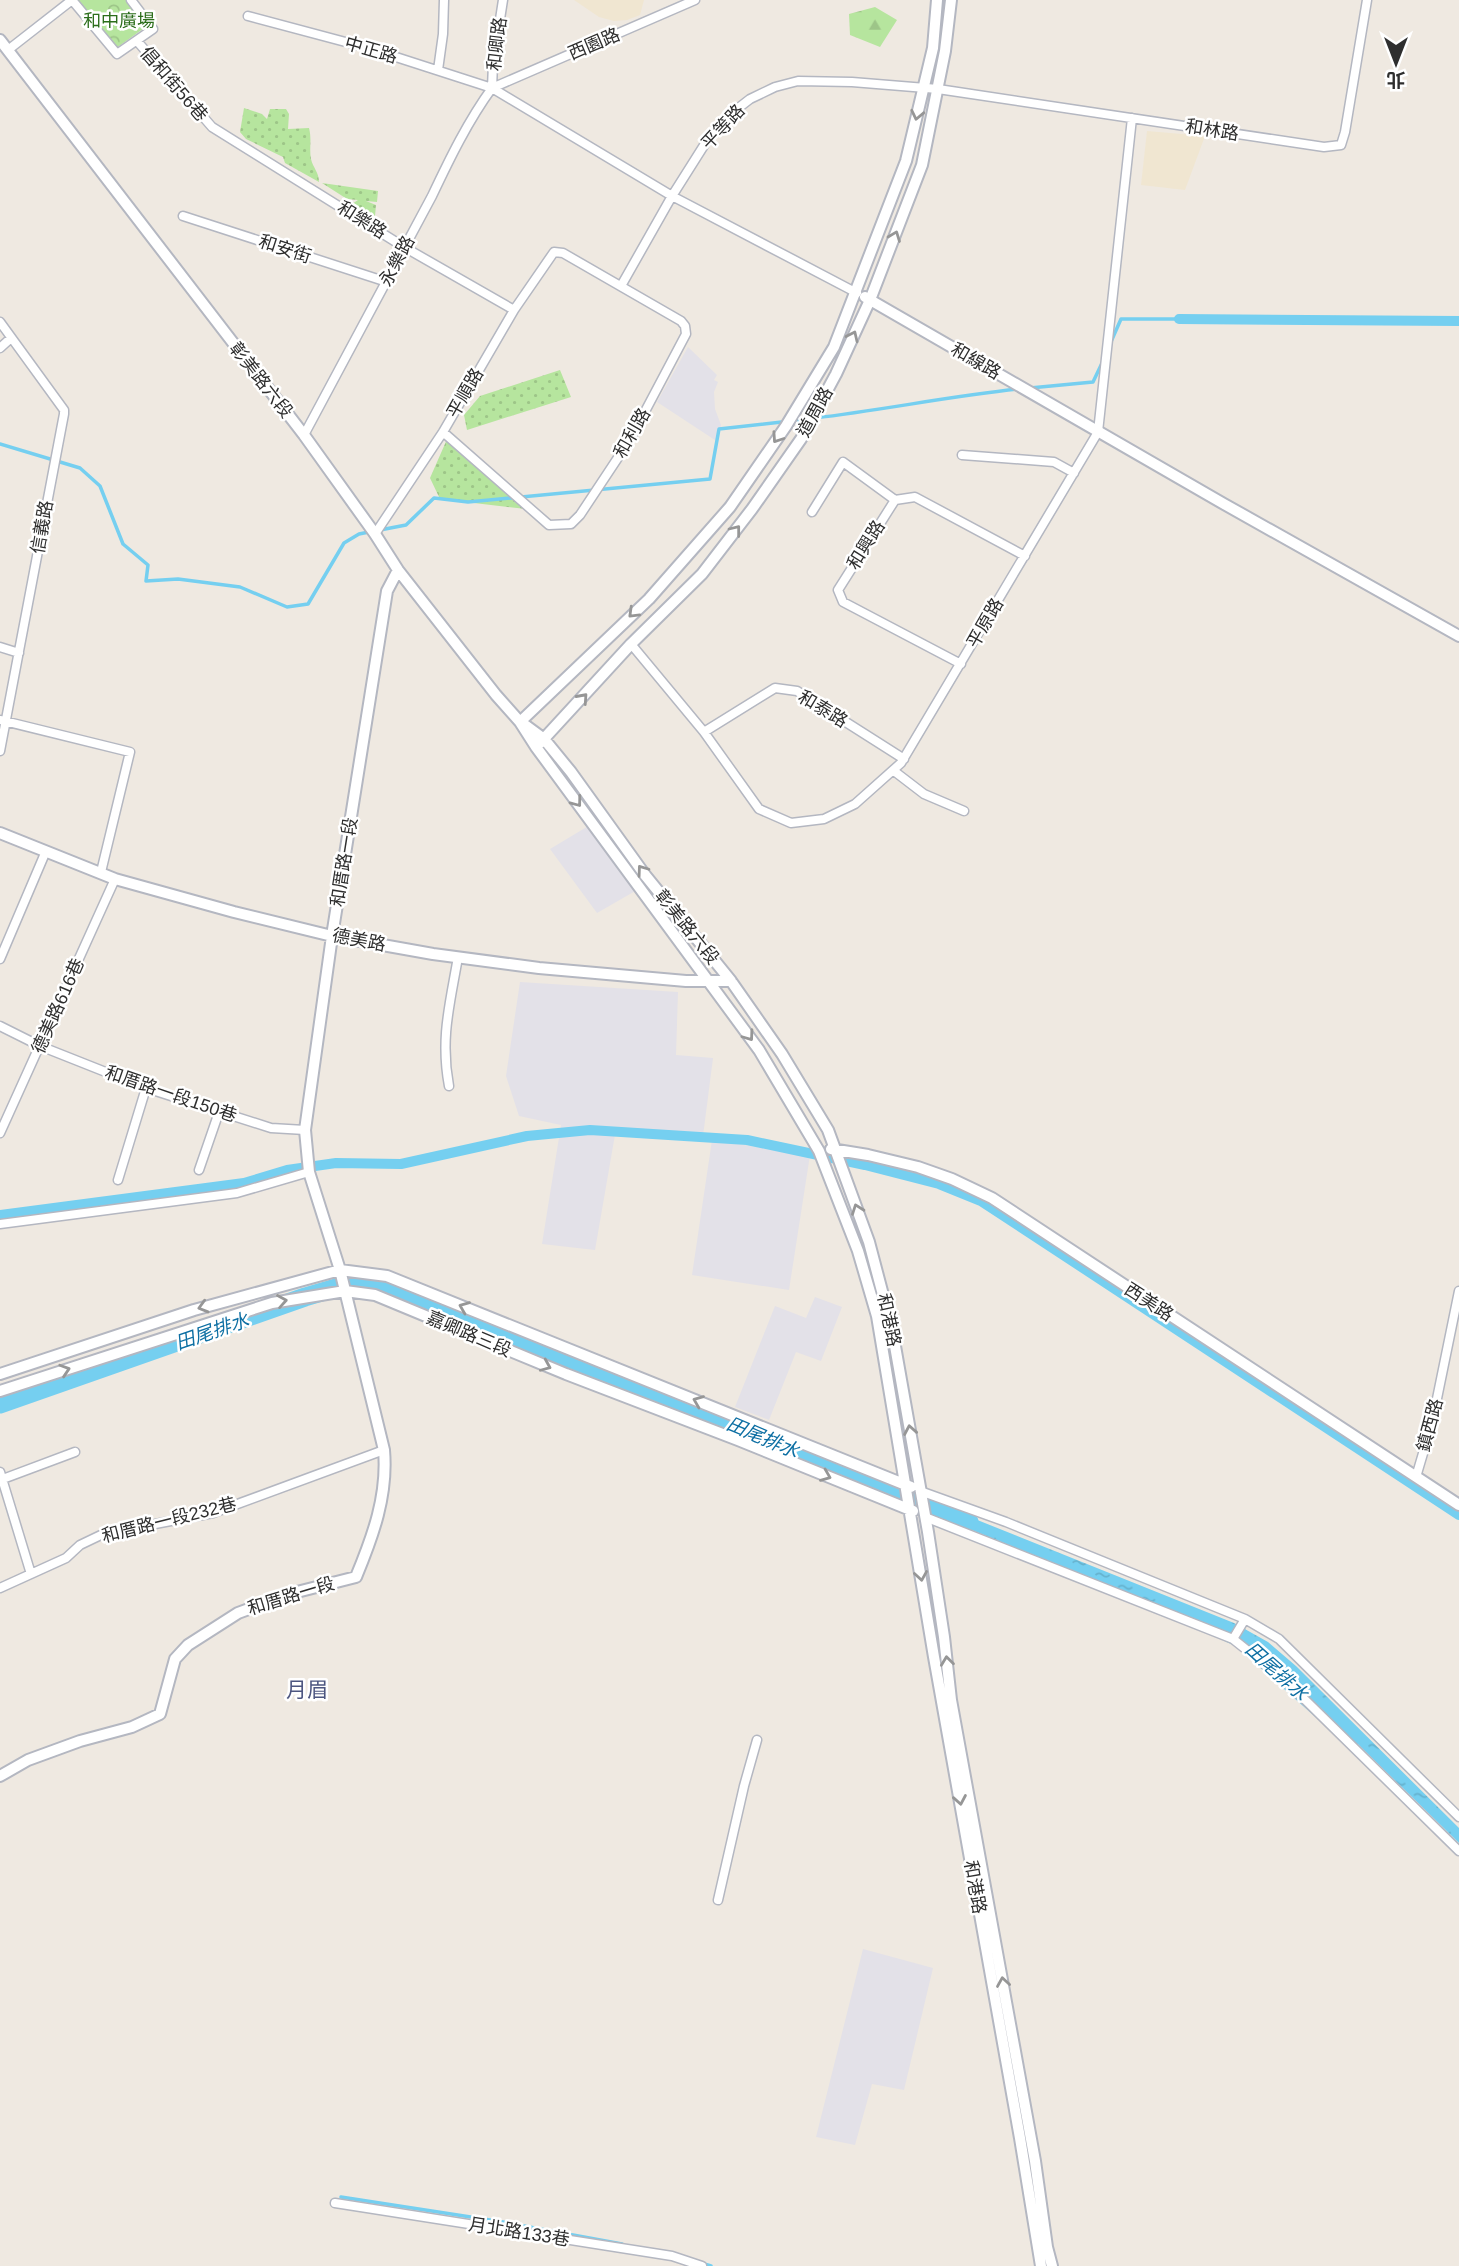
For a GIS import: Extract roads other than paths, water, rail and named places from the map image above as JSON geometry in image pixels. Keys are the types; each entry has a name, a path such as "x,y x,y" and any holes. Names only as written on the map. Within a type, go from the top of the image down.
{"street":[{"path":"4,47 72,0 117,54 153,29 131,0"},
{"path":"438,70 444,0"},
{"name":"和卿路","path":"492,88 503,0"},
{"name":"西園路","path":"492,88 695,0"},
{"name":"道周路","path":"520,722 649,599 730,507 786,426 834,347 906,161 933,48 937,0"},
{"name":"道周路","path":"536,747 631,644 702,574 801,439 836,374 870,300 922,165 938,89 951,0"},
{"name":"和林路","path":"938,89 1324,147 1341,145 1367,0"},
{"name":"中正路","path":"248,16 368,48 492,88"},
{"name":"倡和街56巷","path":"137,41 212,127"},
{"name":"彰美路六段","path":"4,47 304,435 398,570 520,722 767,1063 819,1151"},
{"name":"平等路","path":"621,286 708,139 728,116 750,99 775,87 798,81 938,89"},
{"name":"和線路","path":"492,88 672,196 870,300 1459,636"},
{"name":"永樂路","path":"304,435 387,282 447,163 492,88"},
{"name":"平原路","path":"631,644 704,733 759,809 791,823 824,819 855,804 894,771 904,759 1098,432 1132,118"},
{"name":"和樂路","path":"212,127 404,247 514,310"},
{"name":"和安街","path":"183,216 387,282"},
{"name":"和利路","path":"443,432 549,525 571,524 580,515 631,438 686,334 685,326 681,321 563,253 554,252"},
{"name":"平順路","path":"375,534 443,432 514,310 554,252"},
{"name":"信義路","path":"0,322 64,410 19,653 3,721 0,751"},
{"path":"0,348 11,338"},
{"path":"961,455 1054,462 1074,472"},
{"path":"813,512 843,462 895,500 915,497 1025,555"},
{"name":"和興路","path":"895,500 838,590 843,602 961,664"},
{"name":"和厝路一段","path":"0,1776 28,1760 80,1741 132,1727 160,1714 175,1659 188,1645 238,1613 289,1594 356,1577 370,1542 381,1506 386,1472 384,1450 341,1273 309,1172 305,1130 332,936 387,591 398,570"},
{"path":"0,647 19,653"},
{"name":"和泰路","path":"704,733 775,688 797,691 904,759"},
{"path":"3,721 130,752 101,872"},
{"name":"彰美路六段","path":"520,722 544,739 571,772 645,875 731,981 782,1054 828,1130 835,1148"},
{"path":"894,771 924,794 964,811"},
{"name":"德美路","path":"0,833 115,878 234,912 332,936 539,968 686,981 731,981"},
{"path":"0,958 46,851"},
{"name":"德美路616巷","path":"0,1133 115,878"},
{"path":"449,1086 444,1060 444,1036 458,957"},
{"name":"和厝路一段150巷","path":"0,1026 40,1046 146,1088 271,1128 305,1130"},
{"path":"767,1063 782,1054"},
{"path":"118,1180 146,1088"},
{"path":"199,1170 219,1112"},
{"name":"西美路","path":"819,1151 835,1148 918,1167 953,1179 992,1198 1459,1505"},
{"name":"和港路","path":"835,1148 879,1274 892,1329 925,1514 951,1700 997,1943 1052,2266"},
{"name":"和港路","path":"819,1151 858,1251 877,1316 1041,2266"},
{"path":"0,1224 237,1192 309,1172"},
{"name":"嘉卿路三段","path":"0,1374 194,1310 341,1273 387,1276 921,1494"},
{"name":"嘉卿路三段","path":"0,1391 272,1303 345,1291 375,1295 566,1374 925,1514"},
{"name":"鎮西路","path":"1416,1477 1432,1423 1459,1291"},
{"name":"和厝路一段232巷","path":"0,1588 66,1558 80,1545 103,1534 213,1513 384,1450"},
{"path":"31,1574 1,1477 75,1452"},
{"path":"921,1494 1006,1522 1245,1619 1279,1639 1459,1817"},
{"path":"925,1514 1233,1639 1287,1682 1459,1851"},
{"path":"1233,1639 1245,1619"},
{"path":"718,1900 757,1740"},
{"name":"月北路133巷","path":"335,2203 672,2256 702,2266"}],"water":[{"path":"945,1507 1234,1623 1268,1642 1296,1666 1459,1828 1459,1843 1285,1673 1244,1640 947,1520"}],"waterway":[{"path":"1110,344 1121,319 1179,319"},
{"path":"1179,319 1459,321"},
{"path":"1030,388 1093,382 1103,361"},
{"path":"815,418 1019,389"},
{"path":"380,530 406,525 434,498 468,502 710,479 719,429 808,419"},
{"path":"0,444 80,468 100,486 123,544 148,565 146,581 178,579 240,587 287,607 308,604 344,543 359,534 369,532"},
{"path":"0,1215 244,1183 287,1170 336,1163 401,1164 527,1136 590,1130 747,1140 939,1184 981,1201 1459,1515"},
{"name":"田尾排水","path":"0,1404 305,1297 359,1281 692,1408 969,1522"},
{"name":"田尾排水","path":"1219,1628 1241,1638 1352,1737"},
{"path":"341,2197 622,2244"},
{"path":"701,2263 711,2266"}],"district":[{"name":"月眉","path":"307,1690"}],"park label":[{"name":"和中廣場","path":"119,21"}]}
